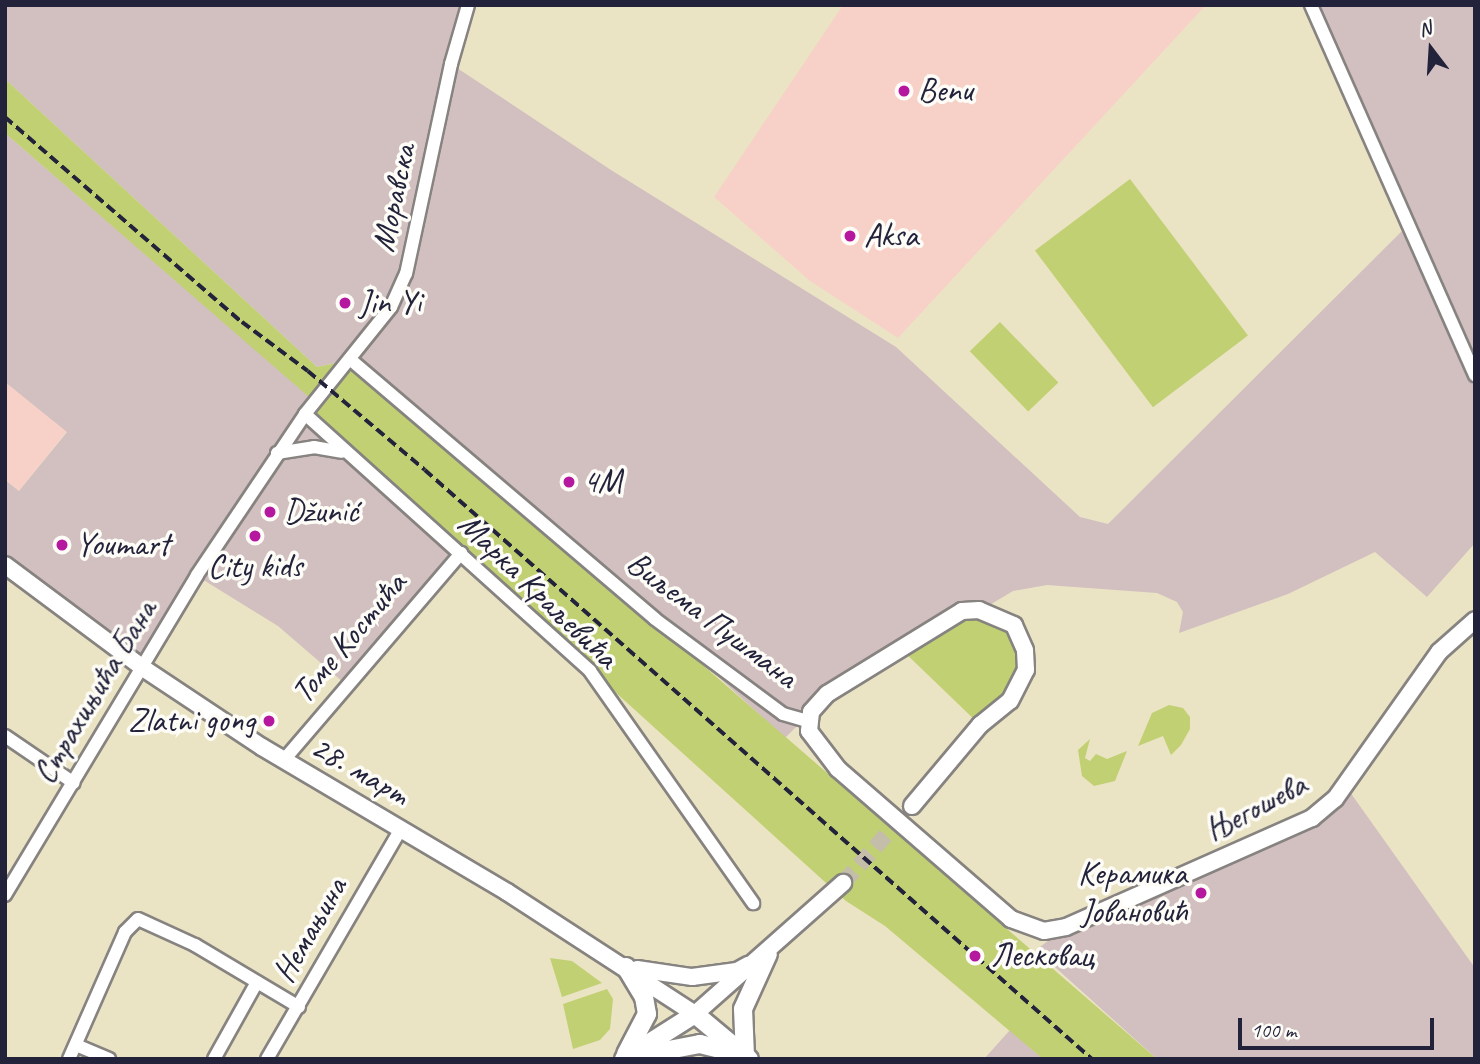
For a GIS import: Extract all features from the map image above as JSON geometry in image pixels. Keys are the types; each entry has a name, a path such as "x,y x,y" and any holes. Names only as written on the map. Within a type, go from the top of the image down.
{"main road":[{"path":"747,1057 743,1009 768,954"},
{"path":"625,1059 647,1014 645,998 626,967"},
{"path":"625,1059 695,1014 747,1057"},
{"path":"625,1059 700,1044 747,1057"}],"street":[{"name":"Моравска","path":"305,414 391,307 406,274 451,64 468,5"},
{"path":"1311,5 1475,375"},
{"name":"Виљема Пушмана","path":"351,360 655,619 783,714 807,721 818,702 835,688 953,615 979,610 1014,625 1025,650 1026,670 1019,688 1010,701 980,725 912,806"},
{"name":"Страхињића Бана","path":"5,895 277,453 305,414"},
{"name":"Марка Краљевића","path":"305,414 590,671 753,904"},
{"path":"277,453 328,447 348,453"},
{"name":"Томе Костића","path":"284,761 461,554"},
{"name":"28. март","path":"5,565 143,668 284,761 401,829 626,967 695,1014"},
{"name":"Његошева","path":"807,721 821,751 1011,919 1030,929 1066,928 1312,818 1335,799 1439,652 1475,620"},
{"path":"5,736 74,783"},
{"name":"Немањина","path":"267,1059 401,829"},
{"path":"695,1014 768,954 844,883"},
{"path":"69,1059 125,932 138,919 195,945 299,1006"},
{"path":"626,967 692,977 737,971 768,954"},
{"path":"214,1059 257,982"},
{"path":"76,1045 109,1059"}],"shaded area":[{"path":"5,5 468,5 451,64 611,170 896,347 1080,517 1108,524 1408,225 1311,5 1475,5 1475,543 1427,597 1375,552 1288,594 1179,633 1183,612 1177,602 1157,593 1047,585 1013,591 811,712 785,738 655,619 351,360 317,367 5,79"},
{"path":"843,5 1206,5 898,338 810,281 714,197"},
{"path":"5,133 317,403 461,553 343,682 278,626 197,576 143,668 5,565 5,480 19,491 67,432 5,382"},
{"path":"5,382 67,431 19,491 5,480"},
{"path":"1345,785 1475,968 1475,1059 1157,1059 1036,950 1066,927 1295,828"},
{"path":"1010,1030 1043,1059 984,1059"}],"green space":[{"path":"5,79 317,367 351,360 1157,1059 1043,1059 885,926 846,901 308,414 316,403 5,133"},
{"path":"1130,179 1248,336 1153,407 1035,251"},
{"path":"1000,322 1058,382 1028,412 970,351"},
{"path":"962,611 1014,625 1026,670 980,725 899,647"},
{"path":"1169,705 1183,708 1190,717 1190,729 1181,745 1171,755 1163,736 1138,746 1152,713"},
{"path":"1090,739 1085,758 1090,761 1096,754 1107,759 1127,751 1115,781 1094,786 1082,776 1078,750"},
{"path":"550,958 572,961 602,983 562,997"},
{"path":"607,989 613,999 610,1029 600,1040 573,1049 563,1004"}],"tunnel":[{"path":"843,883 912,806"}],"railway":[{"path":"5,117 242,322 308,371 425,470 1092,1059"}],"place":[{"name":"Benu","path":"904,91"},
{"name":"Aksa","path":"850,236"},
{"name":"Jin Yi","path":"345,303"},
{"name":"4M","path":"569,482"},
{"name":"Džunić","path":"270,512"},
{"name":"City kids","path":"255,536"},
{"name":"Youmart","path":"62,545"},
{"name":"Zlatni gong","path":"269,721"},
{"name":"Керамика Јовановић","path":"1201,893"},
{"name":"Лесковац","path":"975,956"}]}
